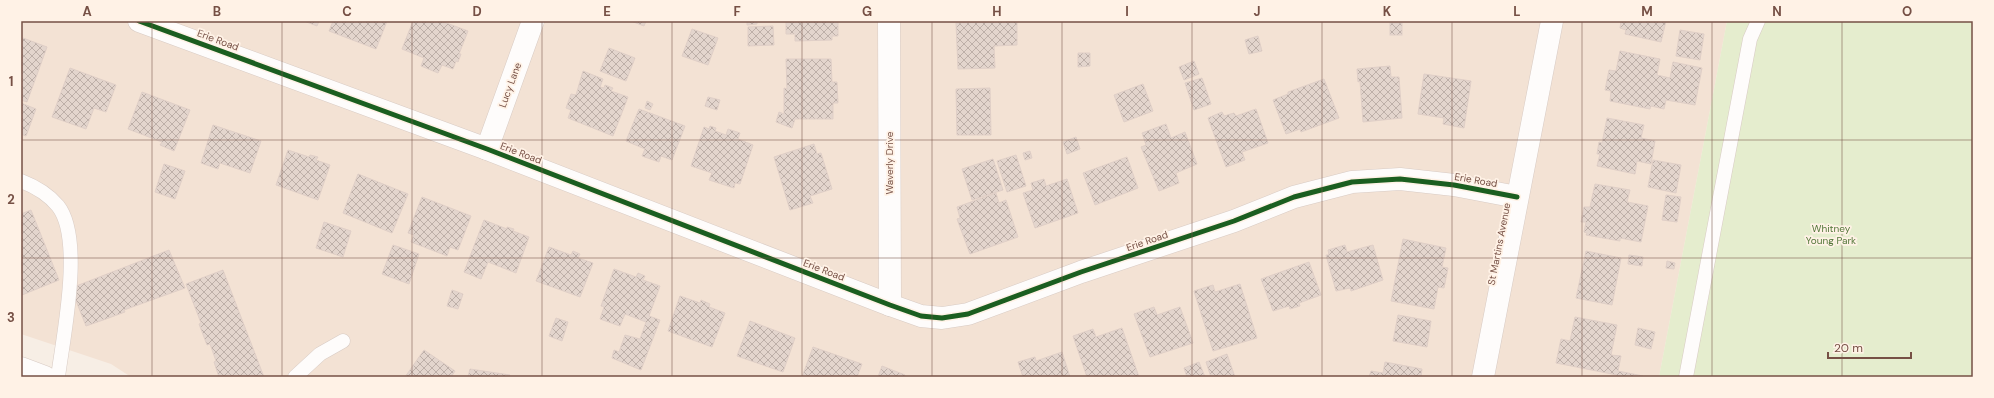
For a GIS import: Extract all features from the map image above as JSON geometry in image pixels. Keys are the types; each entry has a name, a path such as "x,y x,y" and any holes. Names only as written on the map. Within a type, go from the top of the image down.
{"street":[{"name":"Erie Road","path":"140,21 192,30 487,149 921,316 942,318 968,314 1081,272 1234,221 1294,196 1352,182 1400,179 1454,185 1517,196"},
{"name":"Lucy Lane","path":"487,149 533,21"},
{"name":"Waverly Drive","path":"889,21 890,305"},
{"name":"St Martins Avenue","path":"1484,377 1517,196 1552,21"},
{"path":"21,368 45,377"}],"lane":[{"path":"1686,377 1750,39 1758,21"},
{"path":"21,181 42,192 59,207 68,227 70,240 67,315 58,377"},
{"path":"296,377 320,354 343,341"}],"shaded area":[{"path":"21,21 1727,21 1659,377 131,377 111,364 21,334"}],"green space":[{"name":"Whitney Young Park","path":"1727,21 1973,21 1973,377 1659,377"}],"building":[{"path":"304,21 319,21 317,26"},
{"path":"333,21 387,21 376,49 329,31"},
{"path":"413,21 441,21 468,31 459,54 461,54 458,62 456,61 453,69 442,65 438,73 421,66 424,58 402,49"},
{"path":"631,21 646,21 644,26"},
{"path":"747,21 757,21 757,24 747,25"},
{"path":"786,21 838,21 838,36 832,36 832,40 795,41 795,34 786,34"},
{"path":"1017,21 1017,45 994,46 995,68 958,69 956,23"},
{"path":"1621,21 1666,21 1661,42 1625,34 1626,30 1620,28"},
{"path":"1390,23 1402,23 1402,35 1390,35"},
{"path":"773,26 774,45 748,46 748,27"},
{"path":"692,29 718,38 708,65 682,56"},
{"path":"1680,30 1704,34 1700,60 1676,56"},
{"path":"1258,36 1262,51 1249,54 1245,40"},
{"path":"23,38 47,47 27,102 21,100 21,44"},
{"path":"609,48 635,58 626,81 600,71"},
{"path":"1620,51 1660,59 1657,75 1670,78 1673,62 1702,68 1695,105 1666,100 1664,109 1651,106 1650,109 1610,101 1611,91 1605,90 1609,70 1616,71"},
{"path":"1078,53 1090,53 1090,66 1078,67"},
{"path":"786,59 831,59 832,82 837,82 838,103 833,103 833,119 795,119 792,128 776,122 779,112 784,114 784,88 787,89"},
{"path":"1194,61 1199,74 1184,80 1179,67"},
{"path":"1390,66 1391,77 1399,77 1402,118 1363,122 1360,81 1358,82 1357,69"},
{"path":"70,68 116,85 106,112 94,108 86,129 52,117"},
{"path":"583,71 603,79 600,87 604,88 605,85 613,88 611,91 628,97 613,136 568,118 571,110 566,108 571,94 576,95"},
{"path":"1424,74 1471,81 1464,128 1443,124 1444,118 1418,114"},
{"path":"1202,78 1211,104 1194,110 1185,83"},
{"path":"1324,79 1339,118 1301,132 1300,129 1286,134 1273,100 1288,94 1288,92"},
{"path":"1143,84 1153,111 1124,122 1114,95"},
{"path":"990,88 991,135 957,135 956,89"},
{"path":"142,92 190,110 174,151 160,145 162,142 128,129"},
{"path":"708,97 720,100 717,110 705,106"},
{"path":"647,101 653,104 650,110 645,108"},
{"path":"21,103 36,109 26,136 21,134"},
{"path":"639,109 685,126 672,160 661,156 659,162 642,156 645,149 626,141"},
{"path":"1256,109 1268,143 1242,152 1245,160 1226,167 1208,118 1222,112 1224,116 1234,113 1236,116"},
{"path":"1607,118 1644,125 1641,138 1655,141 1651,164 1637,161 1635,174 1597,166 1600,154 1597,154 1599,142 1602,143"},
{"path":"1166,124 1171,138 1185,132 1197,164 1176,173 1179,183 1159,191 1141,147 1146,145 1142,133"},
{"path":"213,125 261,141 250,173 220,163 218,169 201,163"},
{"path":"710,126 716,128 715,131 726,135 728,129 740,133 738,139 753,145 740,184 735,183 734,188 709,180 712,173 691,166 704,127 709,129"},
{"path":"1076,137 1080,149 1067,154 1063,142"},
{"path":"814,144 817,154 821,153 832,189 810,196 813,203 790,210 774,157"},
{"path":"288,150 309,157 310,155 318,157 316,160 330,165 318,200 276,185"},
{"path":"1030,151 1032,158 1025,160 1023,153"},
{"path":"1016,155 1026,186 1007,192 997,161"},
{"path":"1127,157 1138,188 1095,205 1083,173"},
{"path":"993,159 1003,190 972,200 962,169"},
{"path":"1653,160 1681,165 1676,193 1648,187"},
{"path":"164,164 185,171 175,199 155,192"},
{"path":"358,174 408,194 392,233 343,213"},
{"path":"1044,179 1046,186 1067,179 1078,213 1035,228 1023,193 1033,190 1031,183"},
{"path":"1595,184 1630,190 1627,202 1648,206 1641,242 1620,238 1620,241 1586,235 1587,233 1584,232 1586,222 1581,222 1584,207 1590,207"},
{"path":"996,193 999,203 1006,200 1018,237 970,254 957,219 960,218 957,207"},
{"path":"1666,195 1681,197 1677,222 1662,220"},
{"path":"422,197 471,216 458,250 450,247 447,256 411,242 414,235 408,233"},
{"path":"31,210 59,280 22,295 21,214"},
{"path":"484,220 507,229 507,227 514,229 513,231 529,237 516,273 488,262 481,279 464,272"},
{"path":"324,222 351,231 343,257 316,248"},
{"path":"1403,239 1446,248 1442,267 1448,268 1444,288 1438,287 1434,309 1391,301"},
{"path":"393,245 419,254 409,284 382,274"},
{"path":"1345,245 1347,252 1373,245 1383,280 1351,291 1350,288 1336,291 1326,255 1329,255 1328,250"},
{"path":"549,247 571,255 573,251 580,254 578,258 593,263 580,297 536,281"},
{"path":"169,250 185,288 124,310 125,312 86,326 71,288"},
{"path":"1586,251 1621,258 1612,305 1576,298"},
{"path":"1629,255 1643,257 1642,266 1628,264"},
{"path":"1667,261 1675,263 1674,269 1666,268"},
{"path":"1309,262 1321,295 1299,303 1300,306 1290,309 1289,306 1273,311 1261,279"},
{"path":"614,269 636,277 638,273 645,276 643,280 660,286 649,316 660,320 641,370 612,358 614,350 619,352 625,335 640,339 646,322 625,314 620,326 600,319 604,307 601,306"},
{"path":"223,270 264,377 219,377 214,362 216,361 210,344 207,345 199,324 201,323 186,284"},
{"path":"1240,284 1257,338 1213,351 1194,291 1213,285 1215,292"},
{"path":"452,290 463,294 458,309 447,306"},
{"path":"680,296 700,303 701,300 710,304 709,307 725,313 712,347 668,331"},
{"path":"1154,307 1157,315 1180,307 1193,343 1150,357 1134,314"},
{"path":"1398,315 1431,321 1427,347 1393,341"},
{"path":"1575,317 1617,325 1611,355 1621,356 1618,371 1643,377 1616,377 1617,375 1556,363 1561,339 1570,341"},
{"path":"556,318 568,322 562,341 549,336"},
{"path":"750,321 795,338 783,372 737,356"},
{"path":"1122,328 1139,377 1087,377 1073,336 1093,329 1096,337"},
{"path":"1638,328 1655,332 1651,349 1635,345"},
{"path":"813,347 862,364 857,377 802,377"},
{"path":"424,350 455,371 451,377 405,377"},
{"path":"1062,352 1070,377 1023,377 1018,362 1035,357 1036,361"},
{"path":"1227,354 1235,377 1211,377 1206,362"},
{"path":"1199,362 1205,377 1187,377 1184,368"},
{"path":"1385,362 1422,369 1421,377 1369,377 1371,371 1383,373"},
{"path":"882,366 905,375 905,377 878,377"},
{"path":"470,369 510,375 509,377 468,377"}],"cycle path":[{"path":"139,21 487,149 921,316 942,318 968,314 1081,272 1234,221 1294,197 1352,182 1400,179 1454,185 1517,197"}]}
